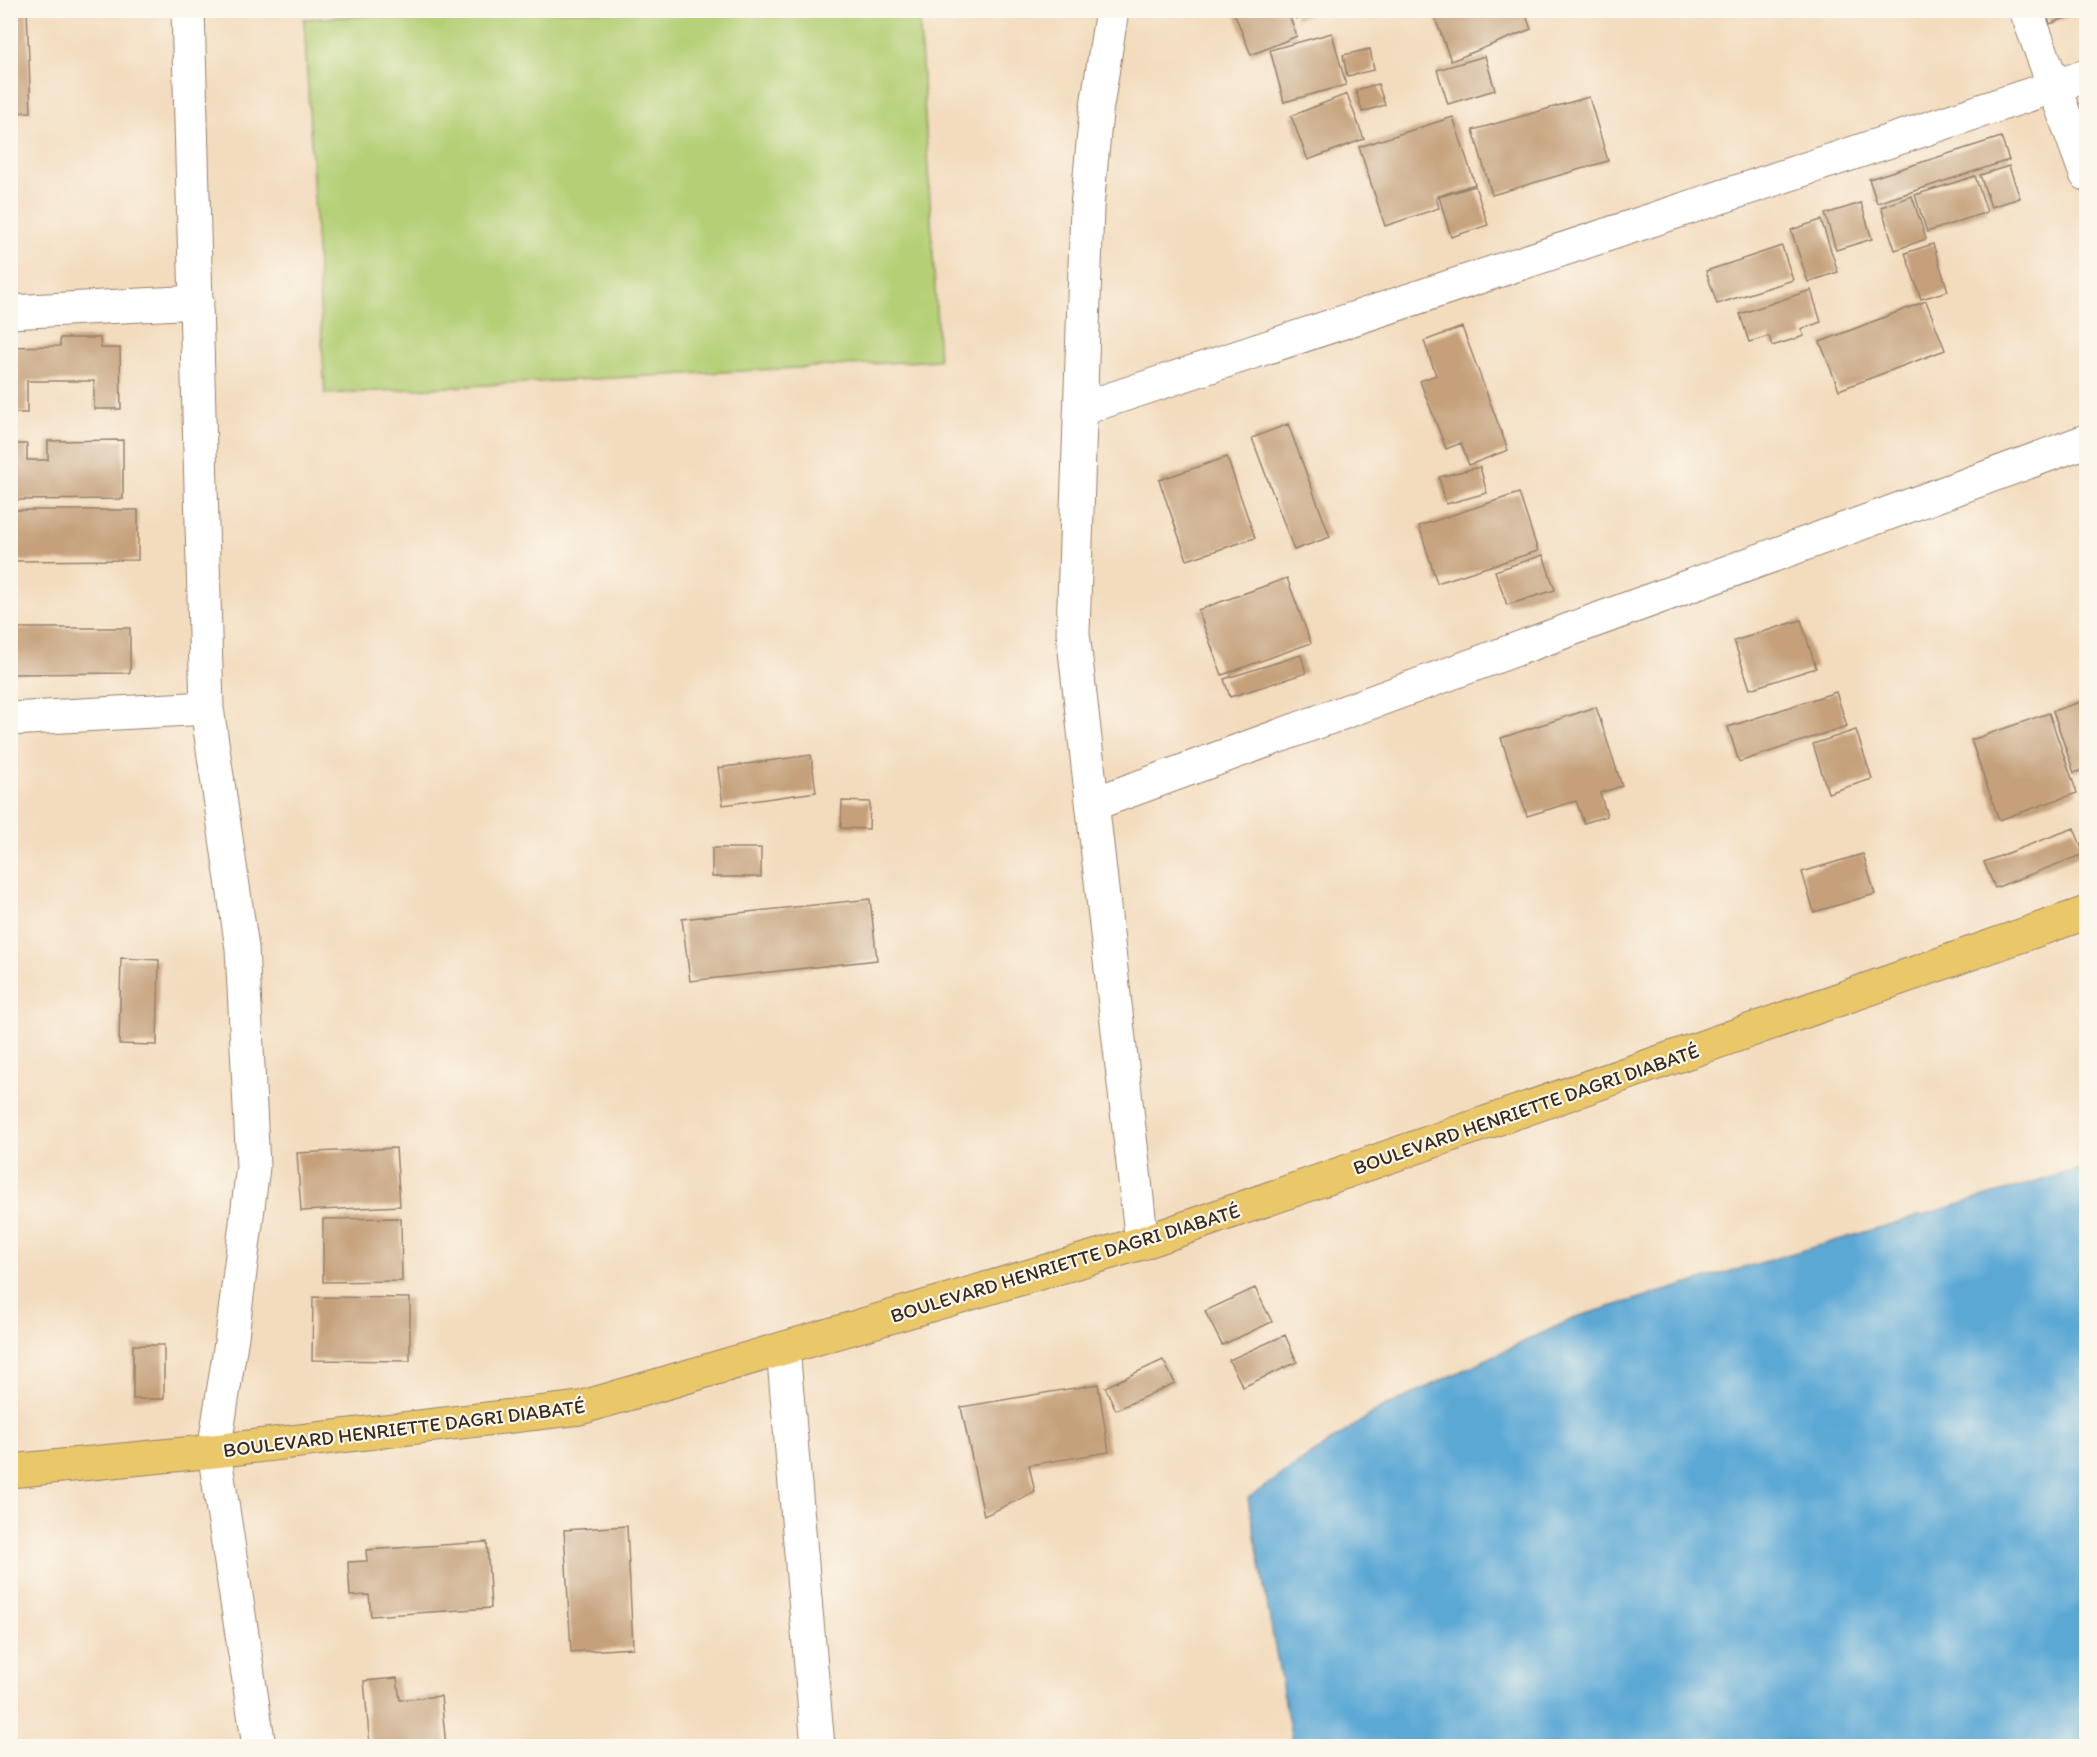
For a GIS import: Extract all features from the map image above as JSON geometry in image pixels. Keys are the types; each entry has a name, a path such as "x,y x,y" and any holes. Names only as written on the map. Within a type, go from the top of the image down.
{"main road":[{"name":"BOULEVARD HENRIETTE DAGRI DIABATÉ","path":"10,1470 214,1451 580,1408 1142,1243 2086,913"}],"street":[{"path":"189,10 207,708 243,948 253,1167 232,1336 214,1451 259,1746"},
{"path":"1112,10 1096,112 1088,207 1073,633 1142,1243"},
{"path":"2026,10 2086,174"},
{"path":"1081,409 2086,76"},
{"path":"10,312 197,302"},
{"path":"1093,804 2086,441"},
{"path":"10,719 207,708"},
{"path":"783,1349 818,1746"}],"green space":[{"path":"451,11 919,11 939,360 325,394 304,19"}],"water":[{"path":"2086,1167 2086,1746 1293,1746 1248,1498 1376,1411 1579,1316"}],"building":[{"path":"10,10 27,10 31,112 10,113"},
{"path":"1233,10 1287,10 1297,36 1251,55"},
{"path":"1293,10 1318,10 1318,11 1296,19"},
{"path":"1432,10 1524,10 1531,29 1451,61"},
{"path":"2045,10 2083,10 2083,11 2050,24"},
{"path":"1332,33 1346,85 1284,102 1270,50"},
{"path":"1370,49 1374,70 1347,76 1343,55"},
{"path":"1485,56 1495,90 1448,104 1437,70"},
{"path":"1378,84 1385,105 1362,112 1356,90"},
{"path":"1347,94 1364,139 1308,160 1291,116"},
{"path":"1589,97 1608,161 1492,195 1473,130"},
{"path":"1453,117 1475,184 1436,197 1439,208 1385,226 1359,147"},
{"path":"2001,137 2009,160 1877,203 1869,179"},
{"path":"2009,166 2020,198 1991,207 1980,175"},
{"path":"1975,176 1987,212 1927,232 1915,195"},
{"path":"1475,186 1488,225 1451,237 1439,197"},
{"path":"1912,196 1926,239 1895,250 1881,207"},
{"path":"1861,203 1872,239 1836,250 1825,214"},
{"path":"1821,220 1838,272 1808,282 1791,230"},
{"path":"1933,244 1948,291 1921,299 1905,253"},
{"path":"1782,246 1793,280 1717,304 1706,271"},
{"path":"1811,290 1821,322 1801,329 1804,336 1772,346 1769,336 1749,342 1740,314"},
{"path":"1926,301 1945,350 1839,390 1820,342"},
{"path":"1462,327 1508,450 1469,465 1461,443 1446,449 1420,381 1436,375 1424,341"},
{"path":"60,338 100,338 101,348 120,348 121,409 94,409 94,381 27,381 27,413 10,413 10,347 60,346"},
{"path":"1288,424 1330,537 1294,550 1252,438"},
{"path":"123,440 123,499 10,500 10,444 27,444 27,460 48,460 48,441"},
{"path":"1227,457 1255,538 1187,560 1159,480"},
{"path":"1480,467 1487,493 1446,504 1439,477"},
{"path":"1519,493 1538,551 1437,583 1419,526"},
{"path":"10,510 138,510 138,560 10,561"},
{"path":"1543,555 1555,590 1507,605 1495,571"},
{"path":"1287,578 1311,643 1222,675 1198,610"},
{"path":"1801,620 1816,668 1750,689 1734,641"},
{"path":"10,628 130,628 130,673 10,674"},
{"path":"1301,655 1306,673 1230,697 1224,679"},
{"path":"1836,692 1847,726 1739,762 1728,727"},
{"path":"2086,700 2086,769 2074,773 2053,711"},
{"path":"1596,707 1622,786 1600,793 1607,816 1584,823 1576,801 1527,816 1501,738"},
{"path":"2049,713 2077,793 1999,820 1971,740"},
{"path":"1856,730 1872,779 1828,793 1813,744"},
{"path":"811,755 816,792 723,805 718,768"},
{"path":"842,801 870,802 869,829 841,828"},
{"path":"2074,828 2084,854 1995,888 1984,862"},
{"path":"712,848 761,848 761,877 712,877"},
{"path":"1863,854 1875,894 1814,912 1802,872"},
{"path":"870,899 877,960 690,981 682,919"},
{"path":"121,958 159,960 157,1045 119,1044"},
{"path":"396,1148 400,1206 301,1211 297,1153"},
{"path":"401,1218 402,1281 323,1282 323,1219"},
{"path":"1255,1288 1272,1322 1222,1345 1205,1311"},
{"path":"313,1297 410,1298 410,1361 312,1360"},
{"path":"1285,1335 1297,1362 1243,1387 1229,1360"},
{"path":"133,1345 164,1345 164,1399 133,1399"},
{"path":"1163,1360 1175,1383 1116,1410 1105,1387"},
{"path":"1098,1384 1109,1452 1029,1465 1035,1492 984,1516 961,1407"},
{"path":"627,1526 633,1648 571,1652 564,1530"},
{"path":"487,1542 491,1608 371,1616 369,1595 350,1596 348,1562 367,1561 366,1550"},
{"path":"397,1678 400,1700 441,1696 446,1746 370,1746 364,1681"}]}
